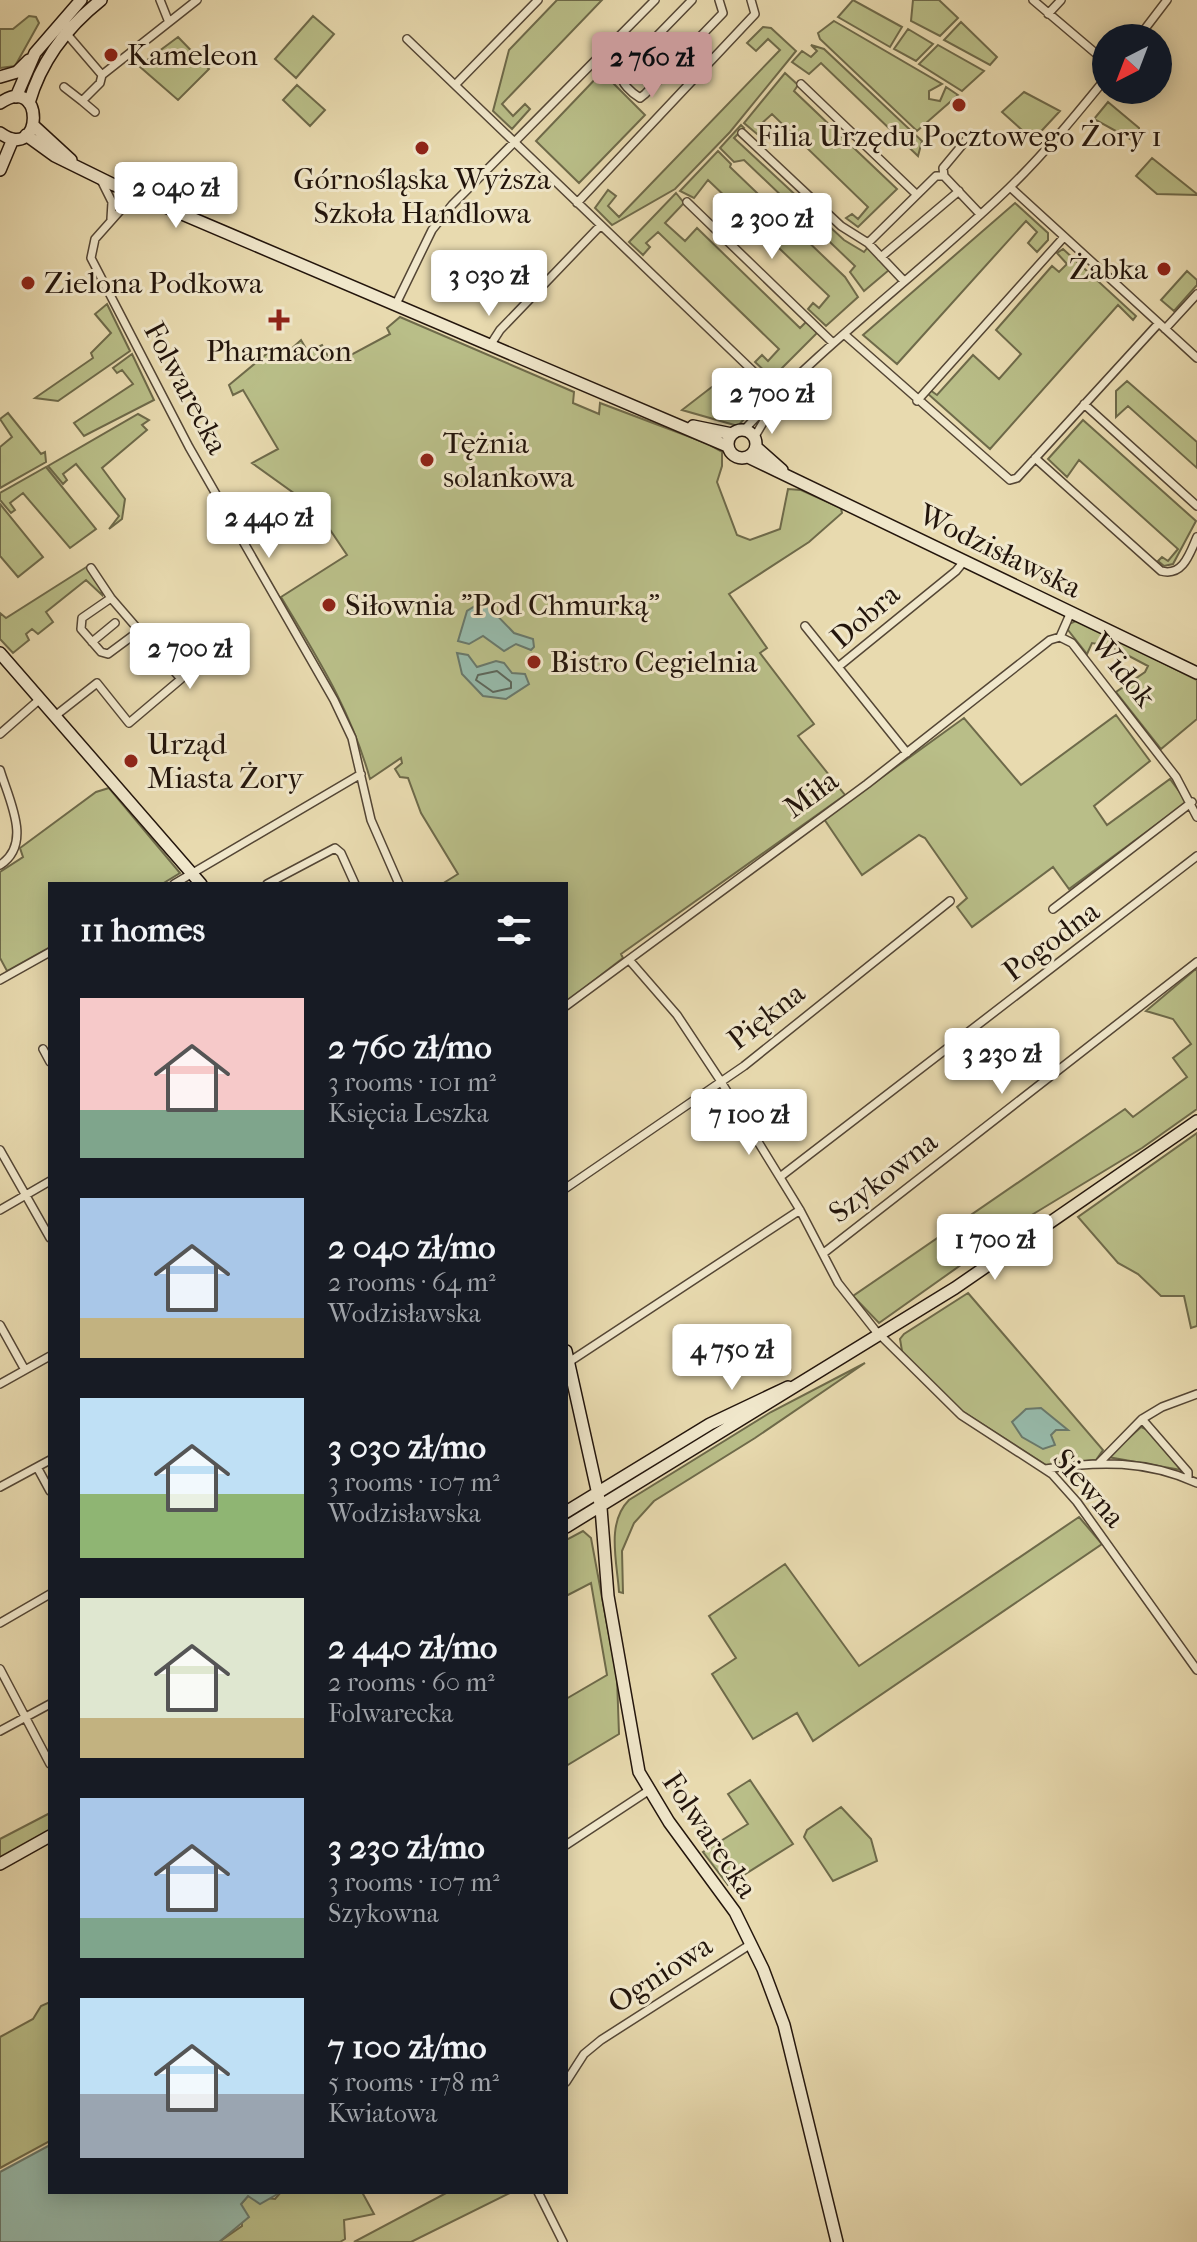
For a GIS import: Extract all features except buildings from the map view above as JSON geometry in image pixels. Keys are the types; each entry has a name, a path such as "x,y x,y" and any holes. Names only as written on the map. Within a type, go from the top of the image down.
{"street":[{"path":"0,77 17,72 81,0"},
{"path":"29,103 42,69 66,33 101,0"},
{"path":"160,0 168,20"},
{"path":"82,101 100,83 102,75 197,0"},
{"path":"455,85 538,0"},
{"path":"396,304 432,230 452,205 655,0"},
{"path":"692,0 621,73 622,81 640,98 723,13 723,4 719,0"},
{"path":"577,203 755,14 751,0"},
{"path":"1033,0 1092,50"},
{"path":"1048,14 1061,0"},
{"path":"1149,24 1167,0"},
{"path":"66,33 102,75"},
{"path":"407,39 778,398"},
{"path":"16,97 35,53"},
{"path":"801,84 915,193"},
{"path":"64,87 95,112"},
{"path":"751,443 778,398 833,343 1010,187 1064,131 1092,96"},
{"path":"1,101 16,97 29,103 35,113 30,130"},
{"path":"0,170 4,138 30,130"},
{"path":"30,130 55,156 72,161 135,194 683,425 729,440 751,443"},
{"path":"742,133 841,226 868,243 904,281"},
{"path":"968,138 943,168 944,176 980,214"},
{"path":"868,243 915,193 936,176 944,176"},
{"path":"100,178 112,202 111,219"},
{"path":"1010,187 1197,358"},
{"path":"881,257 959,191"},
{"name":"Folwarecka","path":"135,194 93,243 93,263 189,447 334,700 352,738 371,820 398,882"},
{"path":"687,202 833,343"},
{"path":"491,344 498,332 600,226"},
{"path":"917,401 1064,237"},
{"path":"844,334 1004,478 1017,478 1084,404 1197,294"},
{"path":"751,443 778,398"},
{"path":"1084,404 1197,506"},
{"name":"Wodzisławska","path":"729,440 736,457 751,443 771,469 782,470 1197,673"},
{"path":"1035,458 1161,571 1171,573 1182,566 1197,537"},
{"name":"Dobra","path":"907,753 838,667 956,571 965,560"},
{"path":"55,716 97,683 129,723 181,679 111,598 91,568"},
{"path":"111,598 82,618 81,629 92,642 101,652 113,654 139,631"},
{"path":"1060,637 1071,612"},
{"path":"92,642 115,623"},
{"path":"805,626 838,667"},
{"name":"Miła","path":"568,1005 631,962 645,946 907,753 1050,640 1060,637"},
{"name":"Widok","path":"1060,637 1079,651 1192,802 1197,817"},
{"path":"0,653 199,882"},
{"path":"0,734 40,699"},
{"path":"0,770 18,833 15,851 0,865"},
{"path":"178,882 361,774"},
{"path":"1053,909 1192,802"},
{"path":"271,882 335,848 341,853 354,882"},
{"name":"Pogodna","path":"780,1177 1197,856"},
{"name":"Piękna","path":"568,1187 744,1066 950,901"},
{"path":"0,980 48,953"},
{"name":"Siewna","path":"631,962 677,1015 720,1080 825,1252 838,1283 905,1364 961,1415 1045,1469 1077,1502 1197,1670"},
{"name":"Szykowna","path":"825,1252 1197,962"},
{"path":"43,1049 48,1058"},
{"path":"568,1525 599,1499 722,1417 796,1384 880,1335 1005,1255 1197,1121"},
{"path":"0,1150 48,1234"},
{"path":"0,1210 48,1182"},
{"path":"568,1356 800,1210"},
{"path":"0,1325 25,1370"},
{"name":"Folwarecka","path":"568,1356 599,1499 610,1613 633,1747 648,1791 722,1892 751,1944 784,2025 837,2242"},
{"path":"0,1384 48,1357"},
{"path":"1098,1464 1142,1419 1162,1407 1197,1394"},
{"path":"1142,1419 1188,1472 1188,1479"},
{"path":"0,1487 48,1461"},
{"path":"1045,1469 1123,1462 1154,1467 1197,1483"},
{"path":"37,1467 48,1487"},
{"path":"568,1511 599,1499"},
{"path":"0,1623 48,1595"},
{"path":"0,1669 48,1760"},
{"path":"0,1731 48,1705"},
{"path":"568,1844 648,1791"},
{"path":"0,1864 48,1837"},
{"name":"Ogniowa","path":"568,2079 584,2054 601,2040 751,1944"},
{"path":"539,2194 563,2242"}],"green space":[{"path":"557,0 602,0 502,104 513,116 525,104 530,109 512,129 493,111 509,50"},
{"path":"853,0 902,27 890,47 838,17"},
{"path":"913,0 939,0 958,18 940,36 911,21"},
{"path":"29,16 36,17 39,23 15,66 0,68 0,29 13,29"},
{"path":"313,16 334,34 296,78 275,59"},
{"path":"834,21 942,84 929,91 929,99 940,101 946,87 958,95 917,131 820,39 818,33"},
{"path":"961,22 997,57 990,65 944,40"},
{"path":"763,27 771,28 796,51 730,132 675,189 612,225 595,208 608,190 616,196 608,206 619,217 780,50 768,39 756,51 747,43"},
{"path":"908,29 933,44 916,61 894,49"},
{"path":"178,37 209,69 178,100 139,66"},
{"path":"811,45 824,49 922,141 918,156 821,63 809,74 792,62 802,51 811,57 817,51"},
{"path":"938,45 984,71 962,91 919,64"},
{"path":"602,72 645,115 579,183 536,141"},
{"path":"785,73 798,85 794,91 897,189 858,227 846,218 852,214 858,219 868,207 772,114 760,125 763,128 757,134 744,123"},
{"path":"297,85 325,110 310,126 283,100"},
{"path":"1024,92 1060,111 1033,140 1002,112"},
{"path":"1106,104 1110,104 1139,128 1139,136 1132,140 1094,119"},
{"path":"741,125 744,128 734,138 844,240 864,252 868,247 889,270 864,291 850,272 855,266 744,160 734,162 720,148"},
{"path":"718,151 731,164 730,167 845,277 858,297 826,326 808,309 813,303 819,308 829,296 708,180 694,198 680,191"},
{"path":"1152,158 1197,195 1157,194 1136,176"},
{"path":"676,193 684,203 665,223 685,241 697,228 800,328 807,321 817,333 772,378 755,362 762,355 768,361 779,349 658,232 646,243 650,247 643,255 629,242"},
{"path":"1015,203 1048,233 1048,240 1037,252 1028,243 1037,232 1026,221 897,364 863,335"},
{"path":"1063,249 1136,316 1133,320 1118,305 990,449 927,393 930,390 937,395 973,355 999,379 1021,354 996,330 1052,266 1059,272 1067,264 1057,253"},
{"path":"1187,271 1197,280 1197,285 1174,311 1161,300"},
{"path":"107,304 130,351 58,401 35,398 93,358 91,353 111,333 95,314"},
{"path":"400,317 574,392 573,403 599,414 600,403 722,452 717,482 737,535 750,540 780,529 788,489 801,490 841,508 842,513 809,542 729,594 767,648 760,653 814,724 798,736 845,795 621,954 623,958 568,1000 568,882 445,882 458,874 421,813 408,778 400,777 395,769 402,763 401,758 370,779 343,707 281,597 347,555 316,509 252,463 278,449 243,390 233,395 229,385 270,351 278,361 301,340 308,352 322,345 329,358 347,349 351,355 390,334 387,328"},
{"path":"132,354 154,400 84,436 74,423 133,384 122,370 117,373 113,368"},
{"path":"735,369 762,398 738,426 682,410"},
{"path":"1127,381 1197,442 1197,468 1128,406 1116,417 1116,391"},
{"path":"8,413 41,454 45,452 46,462 0,488 0,447 12,437 0,419"},
{"path":"138,414 149,420 142,425 147,430 102,468 125,499 122,519 109,529 119,516 76,464 63,474 67,480 63,484 48,466"},
{"path":"1083,420 1196,521 1173,564 1164,566 1158,561 1162,557 1168,561 1178,549 1079,460 1067,477 1048,459"},
{"path":"46,467 96,529 70,548 23,493 10,503 15,510 11,513 0,500 0,493"},
{"path":"0,504 43,557 18,577 0,556"},
{"path":"88,566 101,585 102,595 86,580 46,612 53,622 38,634 32,629 26,634 29,640 13,653 0,639 0,613 6,618"},
{"path":"1078,620 1197,680 1197,719 1161,749 1116,692 1145,672 1148,666 1110,646 1092,643 1087,654 1068,630 1069,624"},
{"path":"1116,715 1150,761 1094,806 1107,825 1170,779 1187,802 1069,889 1053,867 972,927 957,907 967,898 925,838 919,835 862,875 824,819 964,718 1021,785"},
{"path":"109,788 180,873 165,882 48,882 48,948 7,971 0,958 0,872 23,857 20,848 96,792"},
{"path":"1197,968 1197,1109 1142,1148 1030,1216 879,1323 853,1296 1125,1109 1133,1117 1187,1077 1173,1058 1191,1044 1173,1019 1146,1011"},
{"path":"1197,1133 1197,1326 1191,1328 1184,1296 1161,1296 1138,1274 1118,1263 1078,1217"},
{"path":"968,1293 1103,1450 1096,1460 1046,1465 962,1411 903,1357 900,1339 904,1334"},
{"path":"865,1363 755,1438 654,1501 634,1523 622,1551 623,1593 619,1592 615,1531 617,1520 629,1500 771,1412"},
{"path":"1141,1427 1148,1430 1181,1470 1108,1457"},
{"path":"1079,1517 1102,1544 813,1741 797,1713 753,1739 712,1674 736,1658 709,1616 785,1564 859,1666"},
{"path":"583,1531 591,1538 617,1678 619,1734 568,1765 568,1698 607,1675 591,1583 568,1595 568,1539"},
{"path":"750,1780 793,1844 728,1885 703,1852 748,1824 728,1794"},
{"path":"841,1807 871,1839 877,1861 833,1881 804,1837 807,1830"},
{"path":"48,1814 48,1832 0,1859 0,1839"},
{"path":"48,2003 48,2142 0,2168 0,2037 33,2019 41,2006"},
{"path":"279,2194 363,2194 374,2214 344,2220 345,2239 340,2242 219,2242 242,2226 241,2204 248,2196 275,2199"},
{"path":"444,2194 508,2194 411,2242 354,2242"}],"water":[{"path":"483,601 514,633 533,639 534,647 531,650 516,644 504,651 483,636 469,644 458,641 467,611"},
{"path":"457,653 468,655 477,667 496,661 504,663 512,673 525,674 529,684 506,699 483,696 462,674"},
{"path":"1041,1408 1068,1430 1056,1430 1051,1435 1055,1445 1043,1449 1022,1437 1012,1422 1026,1409"},
{"path":"48,2146 48,2194 278,2194 260,2204 248,2196 241,2204 249,2217 219,2242 0,2242 0,2172"}],"place":[{"name":"Kameleon","path":"111,55"},
{"name":"Filia Urzędu Pocztowego Żory 1","path":"959,105"},
{"name":"Górnośląska Wyższa Szkoła Handlowa","path":"422,148"},
{"name":"Żabka","path":"1164,269"},
{"name":"Zielona Podkowa","path":"28,283"},
{"name":"Pharmacon","path":"279,320"},
{"name":"Tężnia solankowa","path":"427,460"},
{"name":"Siłownia \"Pod Chmurką\"","path":"329,605"},
{"name":"Bistro Cegielnia","path":"534,662"},
{"name":"Urząd Miasta Żory","path":"131,761"}]}
